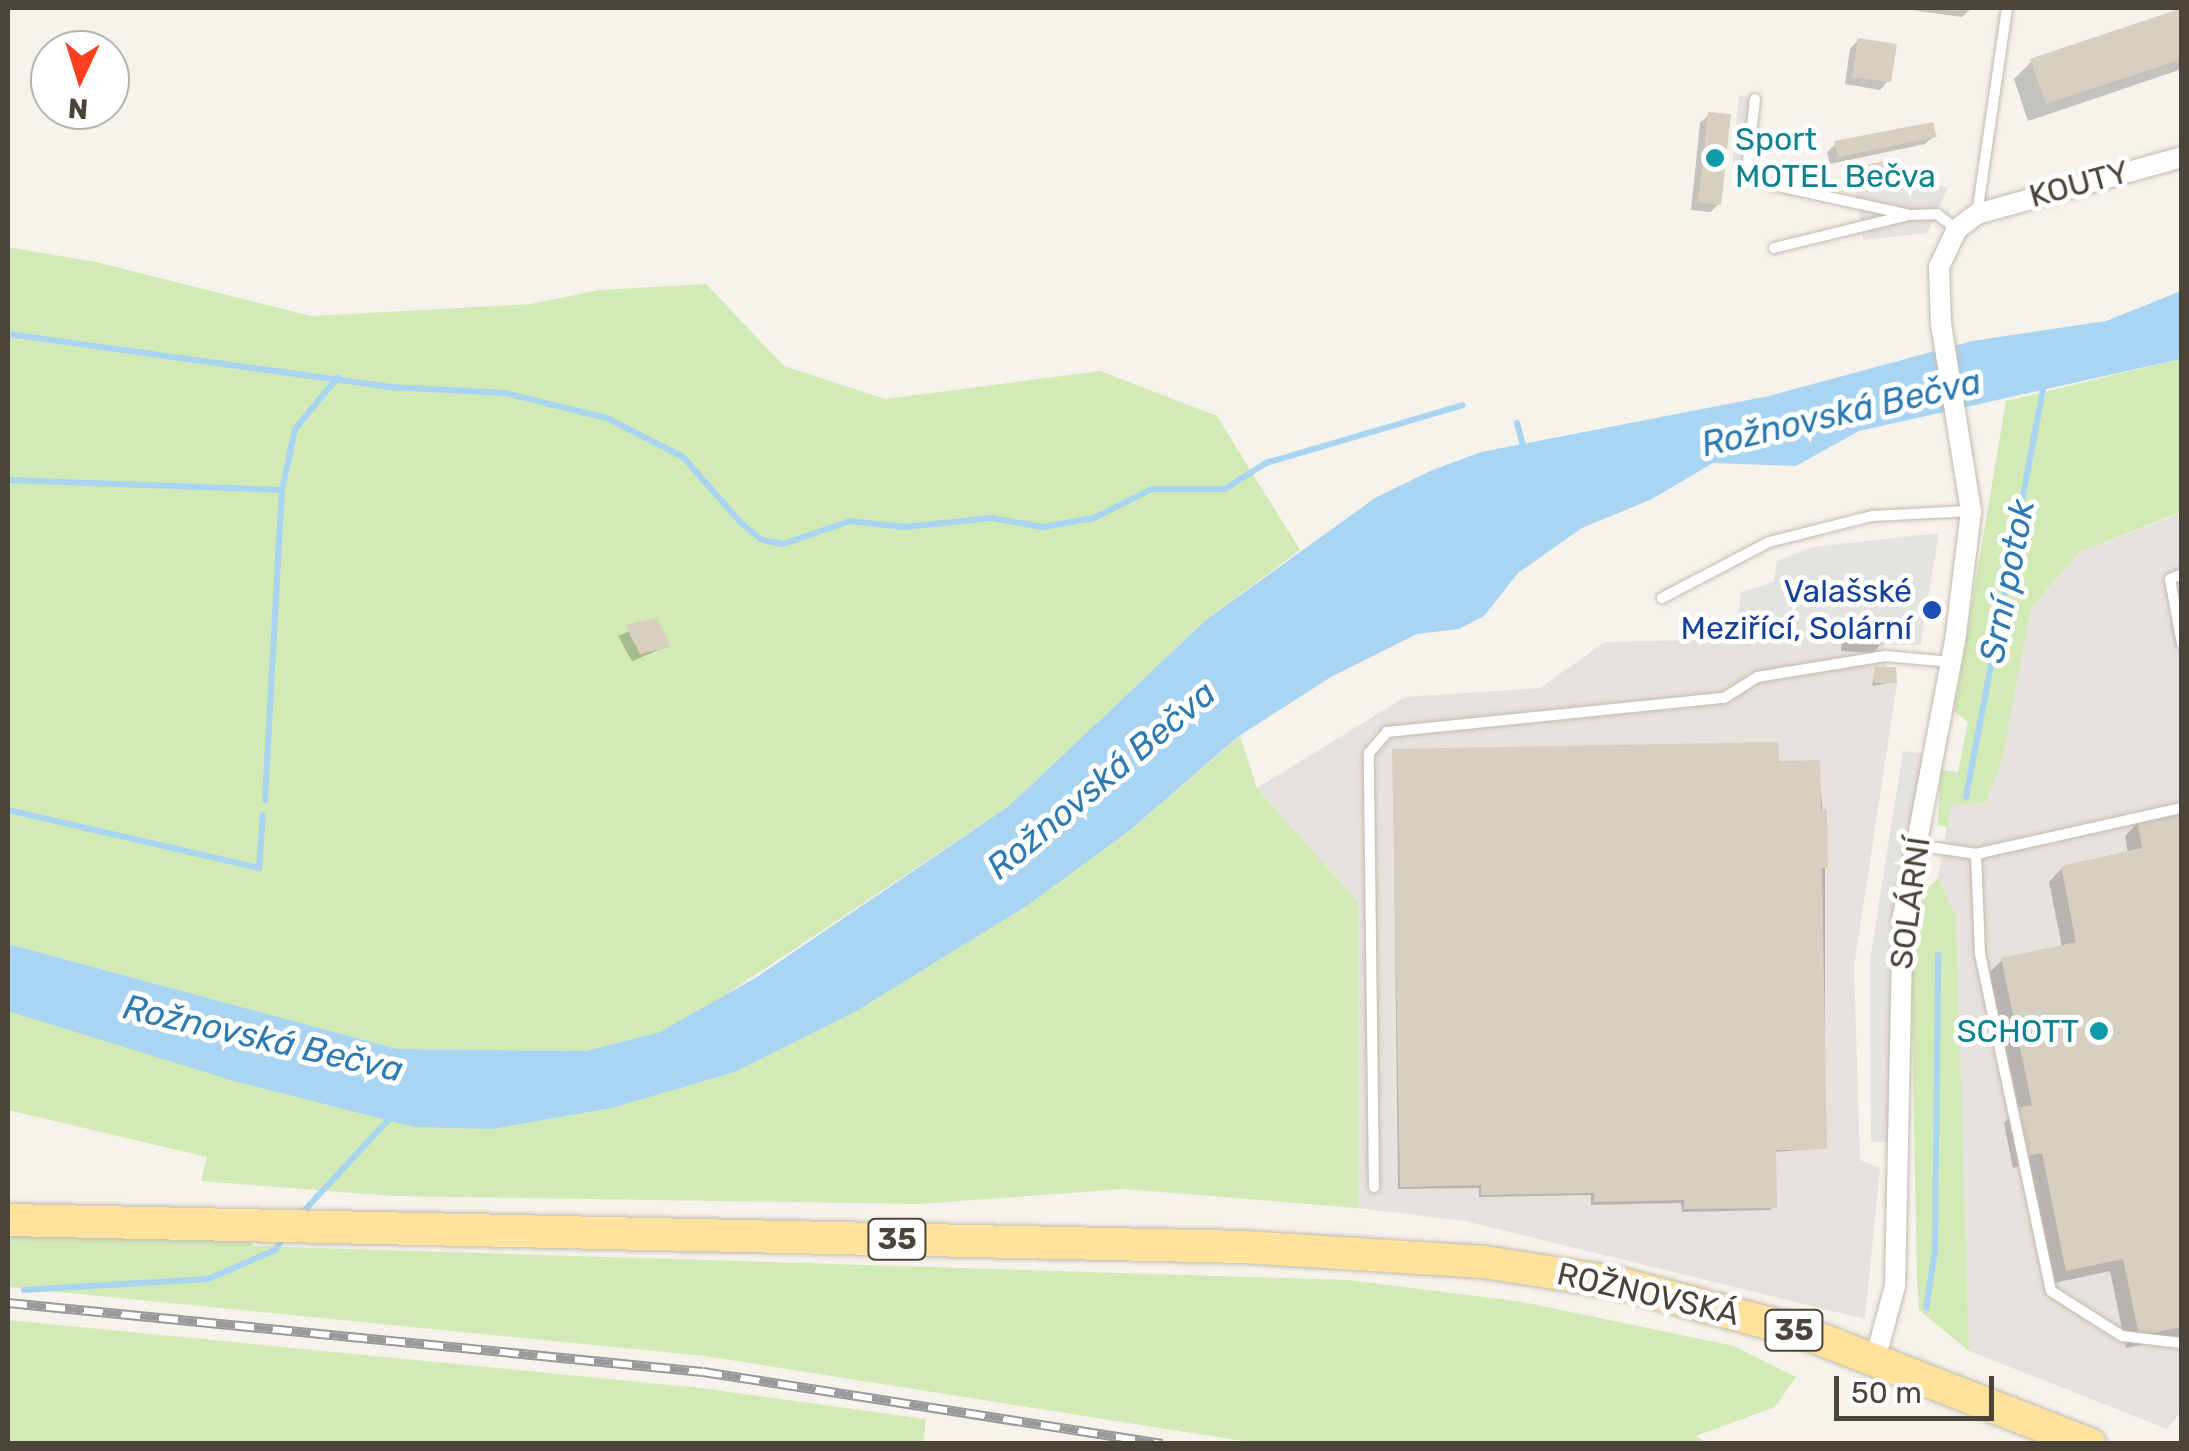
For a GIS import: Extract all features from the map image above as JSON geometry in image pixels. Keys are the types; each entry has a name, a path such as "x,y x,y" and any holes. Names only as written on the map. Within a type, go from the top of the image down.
{"main road":[{"name":"ROŽNOVSKÁ","path":"8,1220 1244,1247 1484,1262 1618,1283 1876,1356 2090,1444"}],"street":[{"name":"KOUTY","path":"1964,451 1941,324 1939,266 1957,230 1976,214 2182,157"},
{"name":"SOLÁRNÍ","path":"1876,1356 1895,1286 1898,973 1916,845 1951,662 1971,511 1964,451"}],"lane":[{"name":"KOUTY","path":"1976,214 2007,8"},
{"path":"1755,99 1746,170 1770,184 1910,215"},
{"path":"1774,248 1910,215 1936,214 1957,230"},
{"path":"1662,598 1769,542 1872,516 1971,511"},
{"path":"2182,574 2170,578 2182,644"},
{"path":"1374,1187 1369,753 1388,732 1724,698 1758,677 1884,656 1951,662"},
{"path":"1916,845 1976,854 2182,808"},
{"path":"1976,854 1980,954 2051,1291 2122,1336 2182,1342"}],"shaded area":[{"path":"1739,95 1755,99 1747,170 1732,168"},
{"path":"1918,179 1948,188 1927,233 1863,240 1856,192"},
{"path":"2181,513 2182,1410 2167,1429 1969,1351 1956,916 1938,878 1950,806 1986,802 2001,759 2031,608 2080,552"},
{"path":"1939,533 1922,635 1735,639 1741,592 1774,582 1777,561 1813,547"},
{"path":"1922,635 1921,645 1884,645 1886,667 1874,668 1874,683 1897,683 1854,967 1860,1160 1880,1168 1865,1319 1465,1221 1358,1208 1358,902 1257,788 1405,697 1540,688 1605,642"},
{"path":"1903,751 1933,755 1903,916 1899,1143 1871,1142 1870,960"}],"green space":[{"path":"8,247 96,262 311,316 531,304 599,290 706,284 784,366 885,399 1100,371 1217,416 1300,550 1206,620 1009,806 698,1013 660,1032 586,1051 397,1049 8,944"},
{"path":"2181,359 2181,512 2080,552 2031,608 2002,759 1986,802 1950,806 1948,827 1938,825 1940,770 1958,772 1968,722 1954,711 2006,401"},
{"path":"1240,736 1257,788 1358,902 1358,1208 1123,1189 920,1204 393,1196 201,1181 207,1157 8,1110 8,1011 493,1129 612,1108 735,1072 855,1012 1028,905 1129,831"},
{"path":"1938,878 1956,916 1969,1351 1919,1310 1911,963 1918,897"},
{"path":"8,1233 243,1235 253,1246 1348,1280 1523,1302 1734,1346 1796,1377 1775,1407 1696,1436 1706,1443 1255,1443 705,1356 8,1287"},
{"path":"8,1320 701,1388 926,1419 923,1444 8,1443"}],"water":[{"name":"Rožnovská Bečva","path":"2181,291 2181,359 1859,431 1796,466 1713,463 1652,499 1582,528 1518,573 1484,616 1459,629 1417,634 1331,677 1239,736 1129,831 1028,905 855,1012 735,1072 612,1108 493,1129 414,1127 234,1081 8,1011 8,944 397,1049 586,1051 660,1032 757,977 1009,806 1206,620 1375,498 1430,471 1481,452 1769,396 1972,341 2106,321"}],"building":[{"path":"2182,8 2182,59 2046,104 2030,59"},
{"path":"1858,38 1897,44 1891,82 1852,77"},
{"name":"Sport MOTEL Bečva","path":"1708,112 1731,114 1721,205 1698,202"},
{"path":"1933,122 1937,137 1838,157 1834,141"},
{"path":"1897,158 1900,174 1849,186 1845,170"},
{"path":"657,618 671,647 640,654 625,625"},
{"path":"1849,624 1884,626 1883,645 1849,644"},
{"path":"1874,667 1896,667 1897,683 1874,683"},
{"path":"1778,742 1779,761 1820,760 1821,810 1827,809 1828,868 1822,868 1827,1149 1776,1150 1777,1208 1684,1209 1684,1200 1594,1202 1594,1193 1481,1195 1481,1185 1400,1187 1392,749"},
{"name":"SCHOTT","path":"2182,811 2182,1327 2139,1336 2123,1259 2066,1271 2042,1153 2026,1156 2016,1108 2032,1105 2001,958 2076,942 2061,866 2142,848 2137,820"}],"waterway":[{"path":"8,334 390,387 505,393 607,418 683,457 741,523 762,540 783,544 850,521 905,527 992,518 1042,527 1094,518 1152,489 1225,489 1266,463 1463,405"},
{"path":"265,800 282,490 295,429 338,377"},
{"name":"Srní potok","path":"1966,797 2044,386"},
{"path":"1517,423 1524,450"},
{"path":"8,480 282,490"},
{"path":"8,810 259,868 263,815"},
{"name":"Srní potok","path":"1926,1308 1935,1252 1938,955"},
{"path":"300,1215 390,1118"},
{"path":"24,1290 208,1279 275,1250 284,1237"}],"railway":[{"path":"8,1303 703,1372 1162,1444"}],"place":[{"name":"Sport MOTEL Bečva","path":"1715,158"},
{"name":"Valašské Meziřící, Solární","path":"1932,610"},
{"name":"SCHOTT","path":"2099,1031"}]}
